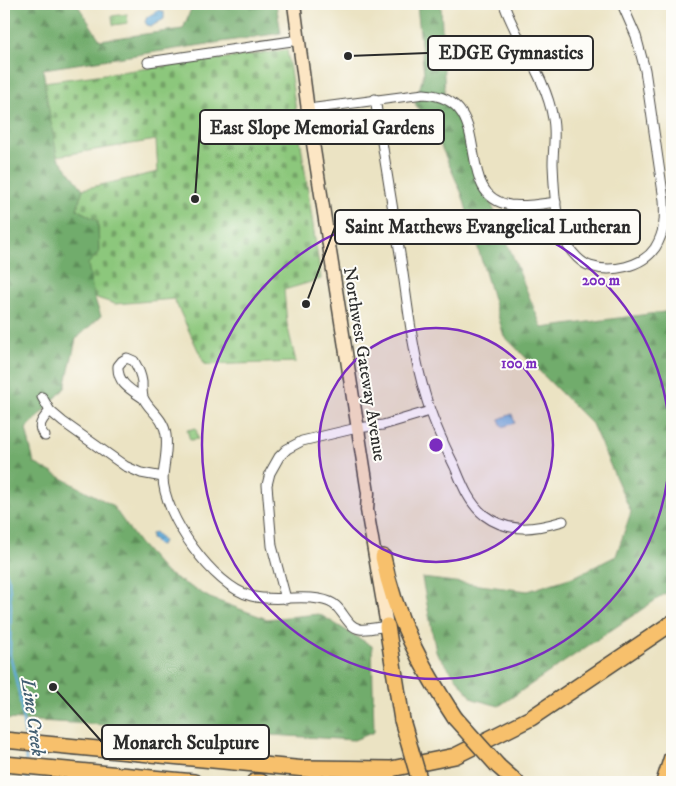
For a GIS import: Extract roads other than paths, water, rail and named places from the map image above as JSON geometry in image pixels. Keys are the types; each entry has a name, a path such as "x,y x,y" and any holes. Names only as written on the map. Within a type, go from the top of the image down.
{"highway":[{"path":"384,557 387,574 400,615 414,650 432,682 455,718 498,766 516,782"},
{"path":"306,768 391,769 455,756 530,718 672,623"},
{"path":"387,626 402,720 420,782"},
{"path":"4,740 306,768 390,782"},
{"path":"664,782 672,757"},
{"path":"4,764 194,782"},
{"path":"254,782 261,782"}],"main road":[{"name":"Northwest Gateway Avenue","path":"294,4 308,109 357,428 368,493 375,510 384,557"},
{"name":"Northwest Gateway Avenue","path":"368,493 367,510 387,626"}],"street":[{"path":"504,4 550,104 554,132 553,164 556,202 561,232 568,246 578,258 590,266 614,269 629,266 645,259 655,249 666,222 668,200 645,70 636,36 622,4"},
{"path":"148,62 299,40"},
{"path":"308,109 424,94 445,99 457,106 465,118 469,127 477,173 487,193 496,200 508,205 520,206 556,202"},
{"path":"376,99 415,348 430,411 468,495 478,510 505,525 524,529 542,527 563,520"},
{"path":"42,397 50,411 63,422 126,466 141,473 163,477"},
{"path":"143,398 159,417 166,434 167,458 163,477 169,508 179,527 199,554 225,583 237,591 250,596 327,601 336,606 353,626 360,629 387,626"},
{"path":"45,436 40,430 40,426 50,411"},
{"path":"286,599 272,546 267,485 270,473 279,457 302,441 357,428 390,424 430,411"}],"water":[{"path":"159,10 164,12 164,19 152,26 147,25 145,22 147,17"},
{"path":"512,414 515,423 502,427 499,419"},
{"path":"155,532 163,541 161,545 158,545 151,538 151,534"}],"waterway":[{"name":"Line Creek","path":"4,567 9,580 11,606 10,655 19,693 25,736"},
{"name":"Line Creek","path":"25,746 26,761"},
{"name":"Line Creek","path":"27,771 27,782"}],"place":[{"name":"EDGE Gymnastics","path":"348,56"},
{"name":"East Slope Memorial Gardens","path":"195,199"},
{"name":"Saint Matthews Evangelical Lutheran","path":"306,304"},
{"name":"Monarch Sculpture","path":"53,687"}]}
